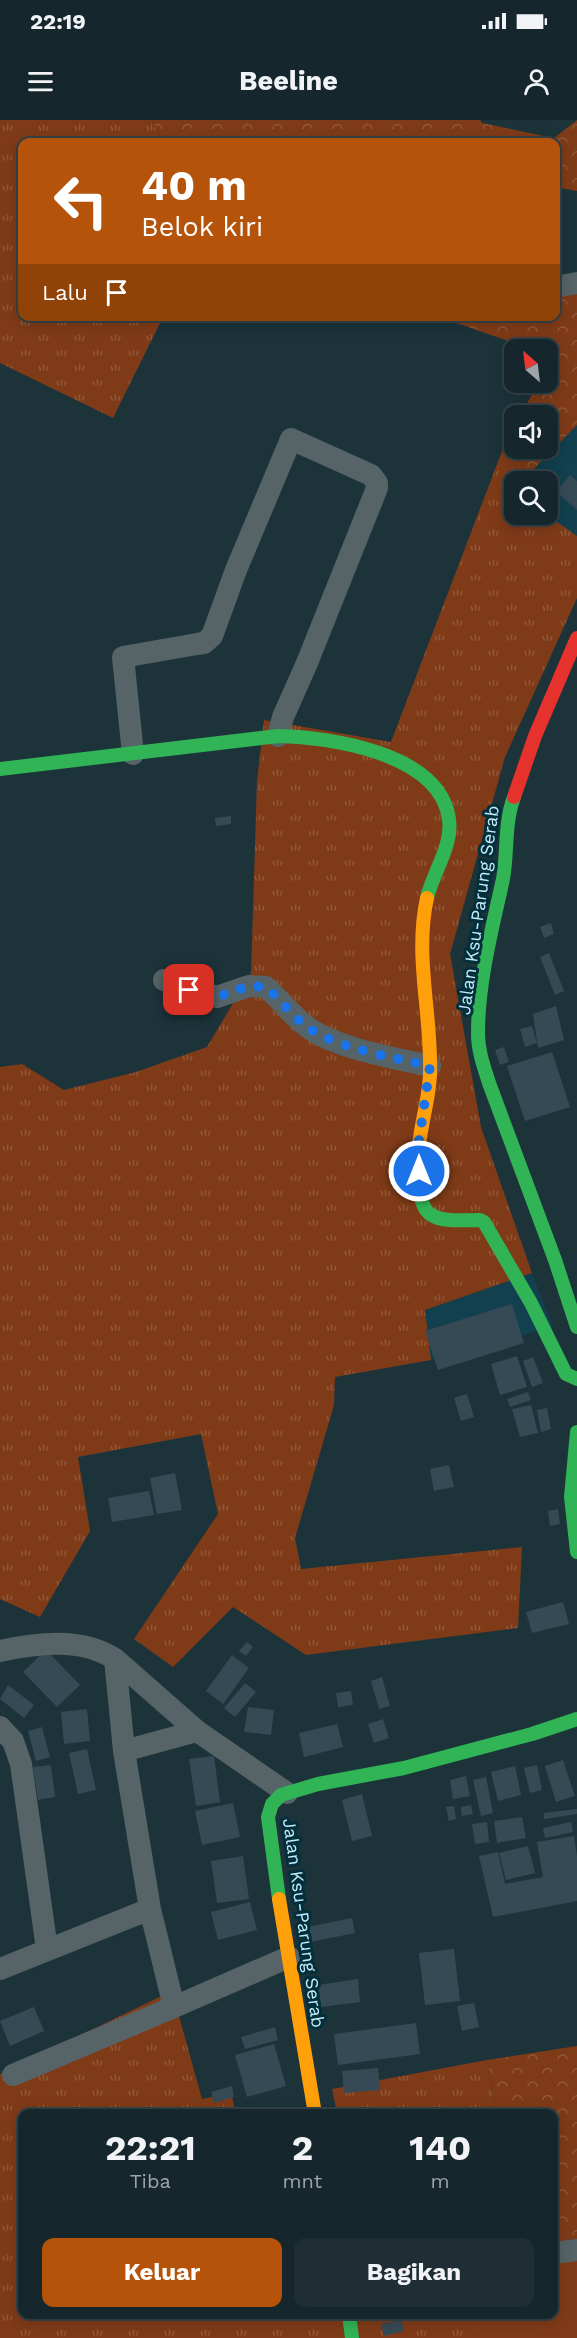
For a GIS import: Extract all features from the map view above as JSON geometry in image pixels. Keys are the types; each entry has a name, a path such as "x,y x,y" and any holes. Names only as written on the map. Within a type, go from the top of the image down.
{"street":[{"path":"560,285 577,283"},
{"path":"133,754 123,657 204,643 212,636 236,570 291,439 371,475 377,483 377,488 278,735"},
{"name":"Jalan Ksu-Parung Serab","path":"577,638 535,736 508,813 503,877 486,956 478,1035 481,1057 489,1083 555,1260 577,1327"},
{"path":"0,769 278,735 306,735 338,740 420,773 442,799 450,821 450,833 427,897 423,937 423,992 430,1066 417,1154 423,1206 430,1216 438,1221 480,1220 484,1222 531,1303 566,1374 577,1379"},
{"path":"164,981 217,997 249,986 266,987 295,1017 317,1034 393,1058 430,1066"},
{"path":"577,1432 572,1512 577,1552"},
{"path":"0,1651 38,1644 69,1644 104,1652 197,1731 287,1793"},
{"path":"115,1659 124,1751 150,1909 174,2007"},
{"name":"Jalan Ksu-Parung Serab","path":"314,2109 273,1866 268,1817 276,1798 318,1784 404,1768 532,1734 577,1719"},
{"path":"0,1727 13,1741 21,1764 47,1949"},
{"path":"124,1751 197,1731"},
{"path":"0,1970 150,1909"},
{"path":"13,2075 289,1957"},
{"path":"558,2252 577,2250"},
{"path":"350,2319 352,2338"}],"shaded area":[{"path":"577,425 577,536 558,523 558,471 533,471 544,459 558,459 558,445"},
{"path":"532,1273 553,1327 431,1360 425,1310"}],"green space":[{"path":"0,120 152,120 161,138 18,138 18,321 161,321 113,418 0,363"},
{"path":"152,120 480,120 482,123 554,138 161,138"},
{"path":"577,120 577,191 560,188 560,138 554,138"},
{"path":"577,289 577,425 558,444 558,405 526,405 533,393 558,393 558,339 504,339 451,321 560,321 560,291"},
{"path":"504,446 504,459 507,459 509,471 504,471 504,525 558,525 558,523 577,536 577,598 505,757 450,954 481,1127 532,1273 425,1310 431,1360 335,1377 334,1405 295,1538 301,1569 522,1547 518,1628 306,1655 233,1607 173,1667 134,1639 218,1514 201,1434 78,1457 90,1531 40,1617 0,1599 0,1067 22,1064 64,1090 136,1072 207,1047 251,973 257,781 264,720 391,742"},
{"path":"507,459 544,459 532,471 509,471"},
{"path":"172,1991 202,2099 231,2093 235,2109 18,2109 18,2319 558,2319 558,2240 577,2239 577,2338 0,2338 0,2074"},
{"path":"577,2046 577,2239 558,2240 558,2109 496,2109 487,2060"},
{"path":"487,2060 496,2109 336,2109 332,2089"},
{"path":"558,2270 577,2270 577,2338 479,2338 473,2319 558,2319"}],"building":[{"path":"570,475 577,481 577,510 558,494 558,490"},
{"path":"231,816 231,824 216,826 215,818"},
{"path":"551,923 554,934 544,938 540,927"},
{"path":"549,953 564,991 555,995 540,957"},
{"path":"556,1006 564,1040 538,1048 533,1014"},
{"path":"532,1026 537,1043 525,1047 520,1029"},
{"path":"504,1047 509,1062 500,1065 495,1050"},
{"path":"552,1052 570,1107 525,1121 507,1066"},
{"path":"512,1304 524,1343 438,1370 425,1331"},
{"path":"517,1356 527,1387 500,1395 491,1364"},
{"path":"533,1357 543,1383 532,1387 523,1361"},
{"path":"528,1392 531,1400 510,1407 507,1399"},
{"path":"467,1394 474,1417 461,1421 454,1398"},
{"path":"531,1405 538,1433 520,1437 512,1409"},
{"path":"547,1408 551,1429 541,1432 537,1410"},
{"path":"449,1465 454,1487 434,1491 430,1469"},
{"path":"175,1473 182,1510 157,1514 150,1478"},
{"path":"149,1491 154,1515 112,1522 108,1498"},
{"path":"558,1509 560,1524 550,1526 548,1511"},
{"path":"563,1602 569,1624 532,1633 526,1612"},
{"path":"247,1642 253,1647 246,1656 239,1651"},
{"path":"46,1650 80,1685 57,1707 23,1672"},
{"path":"232,1655 249,1668 223,1704 206,1691"},
{"path":"382,1677 390,1706 379,1709 371,1681"},
{"path":"245,1683 256,1692 235,1717 224,1708"},
{"path":"8,1685 34,1705 24,1718 0,1699"},
{"path":"351,1691 353,1705 338,1707 336,1693"},
{"path":"248,1707 274,1710 271,1735 244,1732"},
{"path":"87,1709 90,1741 64,1744 61,1712"},
{"path":"383,1719 389,1738 374,1743 368,1724"},
{"path":"337,1724 343,1747 304,1757 299,1733"},
{"path":"42,1727 50,1757 36,1761 28,1731"},
{"path":"87,1749 96,1790 78,1794 69,1753"},
{"path":"214,1756 220,1802 196,1806 189,1759"},
{"path":"563,1760 575,1796 556,1802 545,1766"},
{"path":"51,1765 55,1797 38,1800 33,1767"},
{"path":"537,1765 542,1790 530,1793 524,1768"},
{"path":"515,1766 521,1795 498,1801 491,1772"},
{"path":"466,1776 470,1796 453,1799 450,1780"},
{"path":"486,1777 493,1813 481,1816 473,1780"},
{"path":"362,1794 372,1836 352,1841 342,1800"},
{"path":"233,1803 240,1837 202,1845 195,1811"},
{"path":"471,1805 473,1814 462,1816 461,1807"},
{"path":"454,1806 456,1819 449,1821 446,1807"},
{"path":"577,1809 577,1814 544,1819 544,1813"},
{"path":"522,1817 526,1838 497,1843 494,1821"},
{"path":"487,1822 489,1842 475,1844 472,1824"},
{"path":"571,1822 573,1832 545,1838 543,1828"},
{"path":"574,1836 577,1856 577,1901 493,1917 479,1856 498,1852 505,1884 543,1877 537,1842"},
{"path":"528,1846 535,1873 506,1880 499,1853"},
{"path":"243,1856 249,1899 217,1903 211,1861"},
{"path":"250,1902 257,1930 218,1940 211,1912"},
{"path":"352,1918 355,1933 311,1942 308,1927"},
{"path":"454,1949 460,2001 425,2005 419,1953"},
{"path":"358,1979 360,2002 321,2007 318,1985"},
{"path":"474,2003 479,2027 462,2031 457,2006"},
{"path":"34,2007 44,2031 10,2046 0,2021"},
{"path":"416,2023 420,2054 338,2065 334,2034"},
{"path":"275,2027 278,2040 245,2049 241,2037"},
{"path":"274,2044 286,2086 247,2097 235,2055"},
{"path":"378,2068 380,2090 344,2093 342,2071"},
{"path":"232,2086 234,2097 214,2103 211,2092"},
{"path":"401,2320 404,2331 384,2336 381,2324"}],"traffic: fast":[{"path":"0,769 278,736 325,740 380,753 405,764 426,778 441,797 449,819 448,839 427,898"},
{"path":"514,797 507,827 503,879 480,995 478,1040 489,1083 555,1260 577,1327"},
{"path":"418,1161 420,1195 429,1213 436,1218 447,1220 484,1222 531,1303 566,1374 577,1379"},
{"path":"577,1432 571,1497 577,1552"},
{"path":"279,1899 268,1817 272,1804 281,1795 318,1784 404,1768 532,1734 577,1719"},
{"path":"350,2319 352,2338"}],"traffic: slow":[{"path":"418,1161 430,1074 422,942 427,898"},
{"path":"279,1899 314,2109"}],"traffic: jam":[{"path":"514,797 535,736 577,638"}],"route":[{"path":"189,990 217,997 249,986 266,987 295,1017 317,1034 393,1058 430,1066 417,1154 419,1171"}]}
